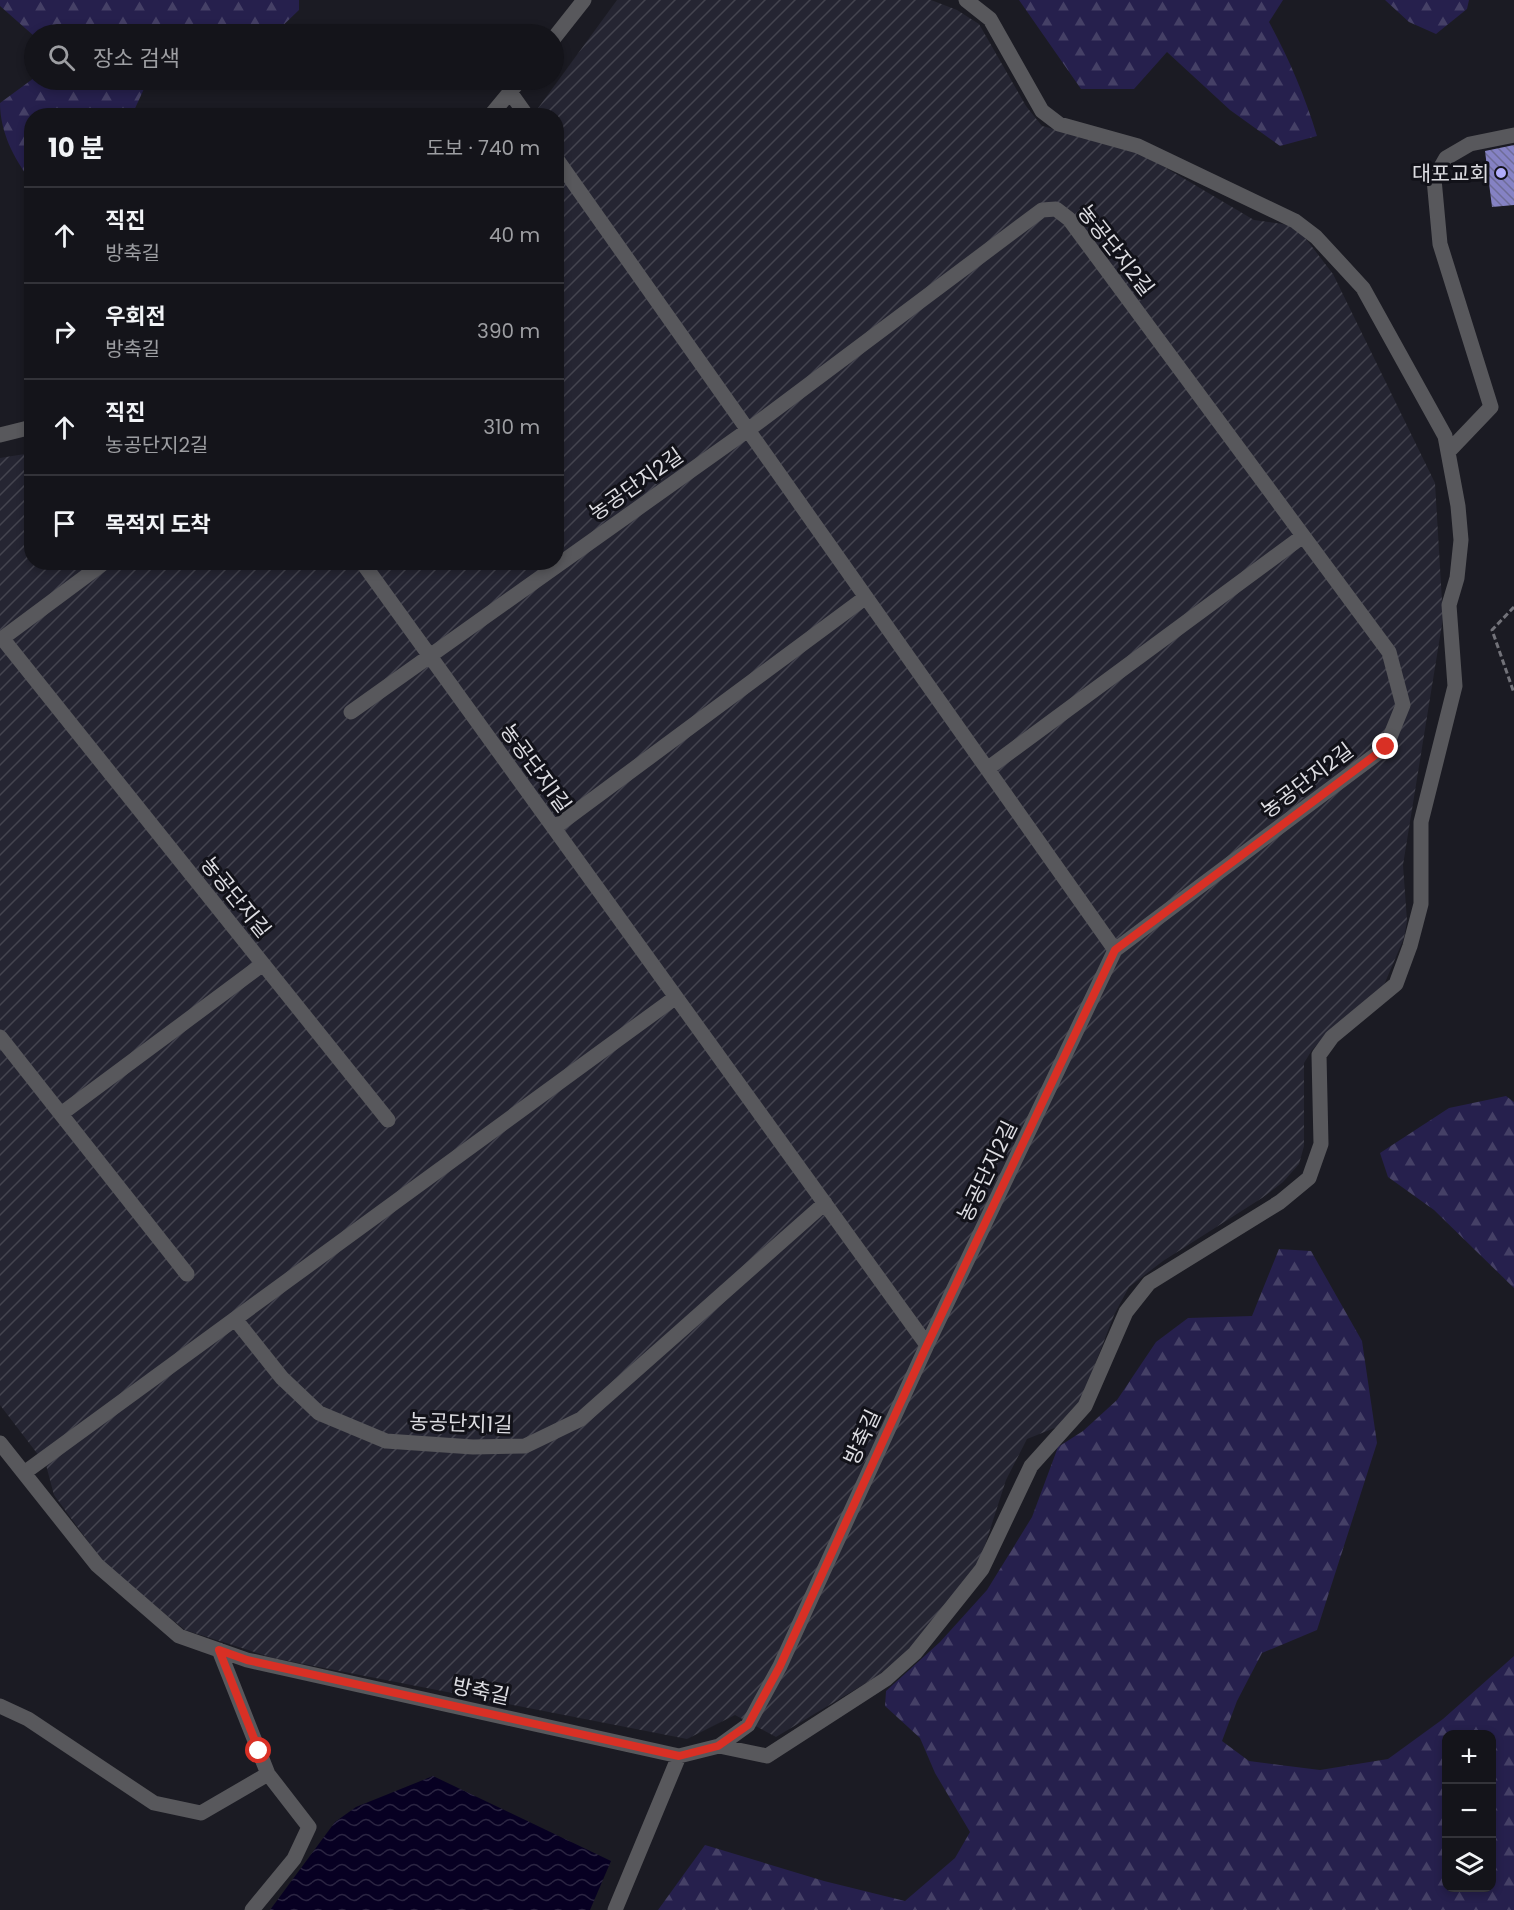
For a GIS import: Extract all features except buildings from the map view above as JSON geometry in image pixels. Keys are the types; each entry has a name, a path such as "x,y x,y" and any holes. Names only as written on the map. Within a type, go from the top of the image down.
{"street":[{"path":"564,25 584,0"},
{"path":"718,1746 767,1756 886,1679 915,1653 982,1569 1030,1466 1085,1406 1126,1312 1149,1283 1280,1202 1309,1178 1321,1144 1319,1055 1332,1037 1396,984 1410,946 1421,904 1421,822 1455,686 1449,605 1457,578 1461,540 1458,506 1445,436 1363,288 1316,237 1295,221 1138,146 1059,124 1042,111 990,19 966,0"},
{"path":"497,108 512,90"},
{"path":"517,90 524,108"},
{"path":"1448,452 1491,407 1440,244 1434,179 1446,158 1470,144 1514,135"},
{"path":"564,169 1115,950"},
{"name":"농공단지2길","path":"564,561 748,430 1041,210 1056,209 1069,219 1389,652 1403,705 1386,747 1115,950 927,1345"},
{"path":"0,435 24,429"},
{"path":"987,769 1303,536"},
{"name":"농공단지길","path":"61,1114 263,964 1,639 94,570"},
{"name":"농공단지1길","path":"368,570 927,1345"},
{"name":"농공단지2길","path":"351,712 551,570"},
{"path":"554,828 866,597"},
{"path":"263,964 388,1120"},
{"path":"24,1473 676,997"},
{"path":"0,1037 187,1274"},
{"name":"농공단지1길","path":"235,1319 282,1378 319,1413 386,1441 472,1447 525,1446 581,1419 825,1203"},
{"name":"방축길","path":"219,1650 247,1660 679,1756 718,1746 748,1725 780,1666 927,1345"},
{"path":"0,1443 97,1565 179,1636 219,1650 268,1774 309,1827 294,1859 252,1910"},
{"path":"0,1706 56,1736 154,1803 201,1813 268,1774"},
{"path":"615,1910 679,1756"}],"path":[{"path":"1514,607 1492,630 1514,693"}],"shaded area":[{"path":"617,0 931,0 957,10 979,24 1026,106 1042,126 1134,149 1254,220 1296,226 1333,274 1435,483 1443,618 1403,865 1407,921 1404,938 1384,985 1324,1038 1312,1050 1304,1063 1304,1146 1299,1164 1283,1182 1262,1198 1163,1261 1129,1287 1114,1315 1081,1401 1057,1427 1027,1439 1006,1480 979,1564 909,1650 876,1677 776,1737 735,1715 687,1739 273,1658 185,1630 106,1566 54,1495 46,1465 0,1405 0,458 24,454 24,570 564,570 564,108 538,108 551,90 564,90 564,73"}],"green space":[{"path":"0,0 299,0 299,10 284,24 24,24 24,27 0,6"},
{"path":"1019,0 1283,0 1269,22 1296,78 1317,136 1280,146 1230,110 1167,52 1134,89 1081,89"},
{"path":"1385,0 1469,0 1467,9 1436,34 1409,22"},
{"path":"24,85 24,90 143,90 135,108 24,108 24,171 5,135 0,103"},
{"path":"1506,1096 1514,1102 1514,1288 1434,1210 1388,1177 1380,1153 1449,1108"},
{"path":"1279,1249 1311,1251 1362,1341 1377,1443 1317,1630 1262,1653 1237,1701 1222,1741 1249,1761 1320,1770 1388,1759 1443,1719 1514,1656 1514,1910 658,1910 705,1845 824,1881 905,1901 955,1858 970,1832 935,1773 920,1738 885,1706 886,1691 940,1642 987,1590 1032,1517 1058,1447 1083,1431 1117,1400 1156,1342 1188,1318 1252,1316"}],"water":[{"path":"433,1776 611,1861 590,1910 270,1910 335,1822 356,1807"}],"place":[{"name":"대포교회","path":"1501,173"}],"route":[{"path":"259,1751 232,1688 219,1650 247,1660 679,1756 718,1746 748,1725 780,1666 927,1345 1115,950 1386,747"}]}
